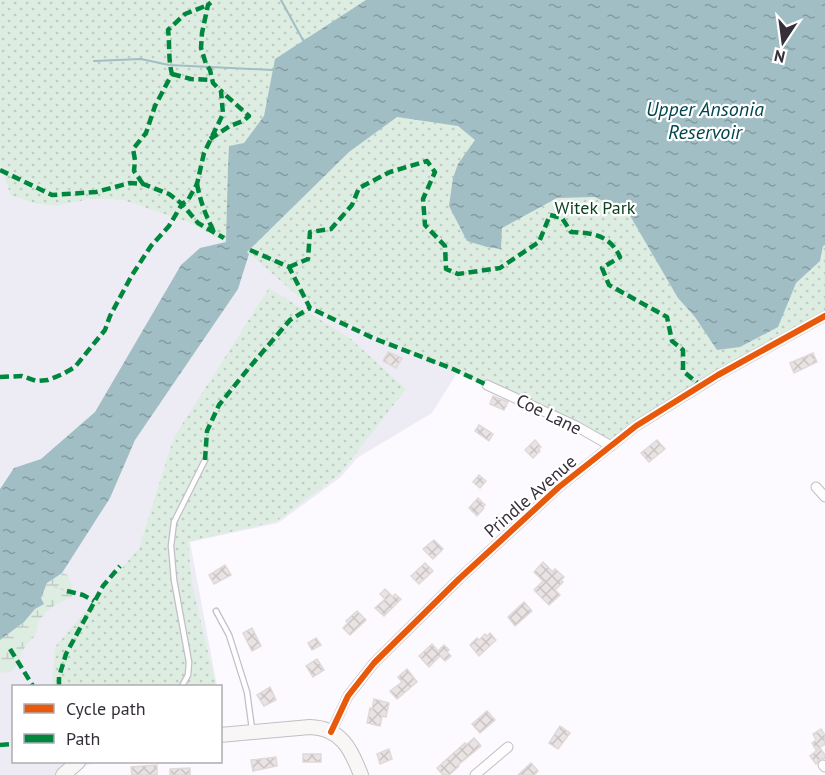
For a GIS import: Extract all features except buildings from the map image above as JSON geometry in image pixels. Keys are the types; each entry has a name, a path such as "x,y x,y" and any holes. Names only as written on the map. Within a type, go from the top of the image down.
{"main road":[{"path":"222,735 319,728 341,738 348,747 361,775"},
{"path":"63,775 77,763"}],"street":[{"name":"Prindle Avenue","path":"331,732 348,696 374,663 459,579 559,488 636,426 718,375 825,316"},
{"name":"Coe Lane","path":"487,385 576,426 611,446"},
{"path":"816,487 825,497"},
{"path":"475,775 508,747"}],"lane":[{"path":"183,685 188,675 189,662 174,580 171,546 174,522 205,460"},
{"path":"216,611 229,635 247,692 252,732"}],"path":[{"path":"53,586 67,591"}],"shaded area":[{"path":"0,165 11,196 36,204 57,206 90,199 123,200 189,223 254,258 307,304 387,343 457,373 432,413 357,458 341,477 278,523 190,542 217,685 12,685 12,763 95,763 55,775 0,775"}],"green space":[{"name":"Witek Park","path":"0,0 825,0 825,313 611,443 578,425 387,343 307,304 254,258 189,223 123,200 90,199 57,206 36,204 11,196 0,165"},
{"path":"269,288 351,339 406,389 340,474 277,521 188,542 192,584 216,685 52,685 55,647 139,548 174,437"},
{"path":"62,573 68,575 73,590 72,597 46,612 39,621 35,636 26,645 14,669 11,672 0,673 0,640 24,622 35,609 44,604 41,598 47,583"}],"water":[{"name":"Upper Ansonia Reservoir","path":"366,0 825,0 825,245 820,261 796,283 778,327 740,347 717,350 695,317 678,298 629,214 595,197 557,198 502,228 501,249 467,241 449,206 453,178 458,164 475,140 458,126 397,117 349,152 247,252 249,254 238,289 135,440 110,498 62,573 47,583 41,598 44,604 35,609 24,622 0,640 0,489 14,468 41,459 95,412 181,265 200,248 226,242 229,146 244,143 264,116 275,59"}],"waterway":[{"path":"281,0 304,42"},
{"path":"94,61 141,59 169,65 273,70"}],"marked path":[{"path":"0,377 22,376 36,381 48,380 75,367 105,330 132,275 151,246 169,226 182,204 188,200 197,184 204,153 223,114 221,91 213,83 201,48 208,5 214,0"},
{"path":"143,184 134,171 133,149 146,133 155,106 172,74 168,30 185,14 208,5"},
{"path":"172,74 191,79 212,80"},
{"path":"210,139 249,116 221,91"},
{"path":"289,267 308,259 310,232 331,229 352,205 359,188 390,172 427,161 435,172 423,199 425,225 445,246 446,269 458,274 500,268 539,242 550,215 562,218 571,232 600,237 616,250 620,257 602,268 609,285 667,317 672,341 683,350 683,371 701,386"},
{"path":"0,170 52,195 96,192 130,183 143,184 169,194 182,204 198,223 224,238"},
{"path":"197,184 214,232"},
{"path":"250,250 289,267 310,308 373,338 453,369 487,385"},
{"path":"205,460 207,431 219,405 290,320 310,308"},
{"path":"59,685 66,654 103,586 120,566"},
{"path":"67,591 83,595 94,601"},
{"path":"10,649 32,685"},
{"path":"0,745 12,744"}],"cycle path":[{"path":"331,732 348,696 374,663 459,579 559,487 636,426 718,375 825,316"}]}
